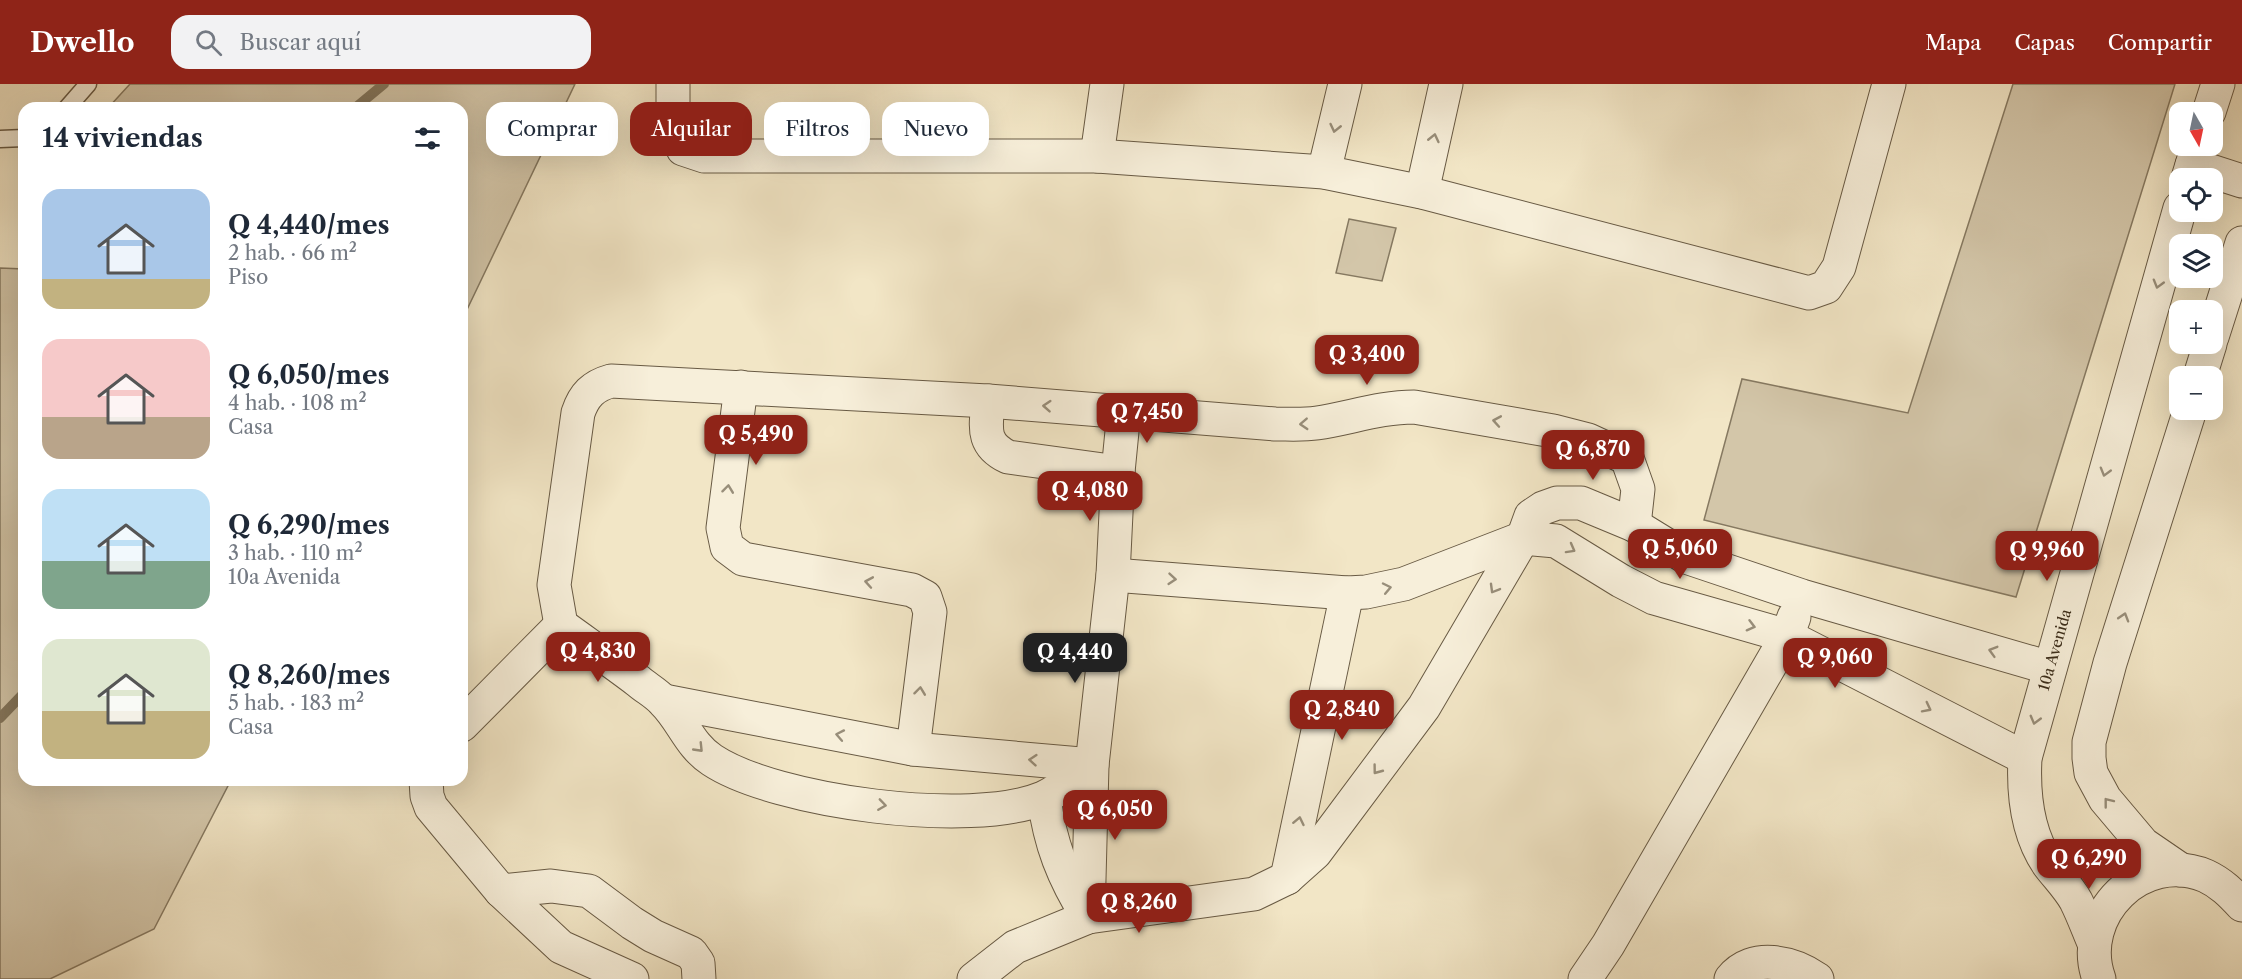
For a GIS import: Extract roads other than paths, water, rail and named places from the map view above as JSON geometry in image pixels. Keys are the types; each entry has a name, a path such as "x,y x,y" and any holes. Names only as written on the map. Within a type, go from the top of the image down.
{"street":[{"path":"673,84 673,126 682,149 704,156 1097,156 1324,172 1422,192 1809,293 1826,286 1839,267 1889,84"},
{"path":"1097,156 1107,84"},
{"path":"1324,172 1345,84"},
{"path":"1422,192 1446,84"},
{"path":"2212,102 2218,84"},
{"path":"2192,163 2242,181"},
{"name":"10a Avenida","path":"2094,944 2075,899 2047,862 2035,838 2028,814 2024,786 2025,758 2176,222"},
{"path":"2223,303 2242,243"},
{"path":"1092,765 1044,798 986,810 951,812 916,810 824,798 760,782 728,769 697,749 664,701 561,625 554,585 578,413 586,395 593,388 611,381 988,401 1296,424 1316,423 1394,407 1414,407 1553,430 1588,440 1627,458 1638,489 1634,525"},
{"path":"741,387 723,528 727,547 743,559 912,590 925,597 930,612 912,749"},
{"path":"988,401 986,432 988,441 1000,453 1008,457 1118,472"},
{"path":"1088,917 1092,765 1113,574 1118,472 1124,411"},
{"path":"2187,420 2110,663 2089,742 2089,758 2091,773 2097,787 2143,844 2181,870 2205,876 2236,895"},
{"path":"974,979 1015,947 1088,917 1254,894 1287,878 1315,853 1424,707 1523,538 1531,516 1557,503 1581,503 1634,525 1686,557 1802,596 2050,668"},
{"path":"1113,574 1347,593 1366,592 1404,584 1523,538 1557,541 1621,581 1654,598 1787,636 2025,758"},
{"path":"1703,612 1701,603 1705,585 1719,568"},
{"path":"1287,878 1347,593"},
{"path":"1585,979 1608,945 1787,636 1802,596"},
{"path":"468,719 561,625"},
{"path":"664,701 912,749 1092,765"},
{"path":"427,786 431,807 501,891 561,947 632,979"},
{"path":"1044,798 1048,830 1058,860 1071,890 1088,917"},
{"path":"2099,979 2095,967 2094,944 2103,913 2122,889 2150,874 2181,870"},
{"path":"501,891 551,886 568,886 589,891 646,932 691,953 698,963 699,979"},
{"path":"1731,979 1745,966 1765,962 1792,966 1817,979"}],"lane":[{"path":"72,102 88,84"},
{"path":"0,139 18,138"}],"waterway":[{"path":"362,102 384,84"},
{"path":"0,718 18,699"}]}
